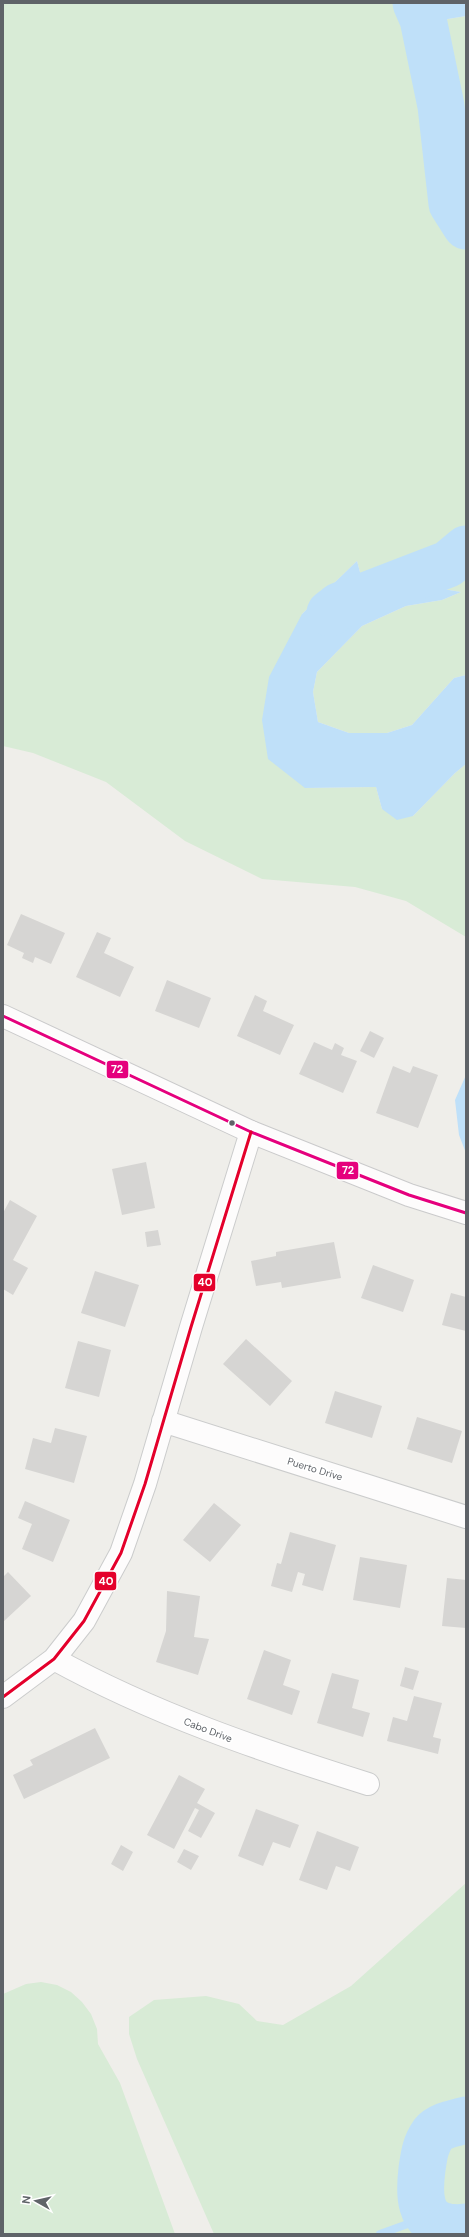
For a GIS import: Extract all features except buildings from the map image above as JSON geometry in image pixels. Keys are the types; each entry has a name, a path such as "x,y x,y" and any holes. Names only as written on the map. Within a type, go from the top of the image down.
{"street":[{"path":"3,1016 251,1132 409,1195 466,1213"},
{"path":"3,1697 54,1659 84,1621 121,1553 145,1484 251,1132"},
{"name":"Puerto Drive","path":"163,1422 466,1517"},
{"name":"Cabo Drive","path":"54,1659 104,1686 172,1716 257,1749 368,1784"}],"green space":[{"path":"3,3 418,3 424,23 466,16 466,675 454,678 412,725 387,733 349,733 318,722 313,692 317,672 362,626 406,606 442,600 461,592 407,583 370,592 361,576 357,561 302,614 305,788 376,787 382,809 413,816 455,773 466,764 466,937 406,901 355,887 262,879 185,841 106,782 33,753 3,746"},
{"path":"466,1883 466,2234 214,2234 137,2059 129,2034 129,2017 154,2000 206,1996 239,2004 257,2021 283,2025 351,1986"},
{"path":"41,1982 57,1985 71,1992 82,2002 91,2014 97,2029 98,2044 120,2083 175,2234 3,2234 3,1994 26,1984"}],"water":[{"path":"418,3 466,3 466,16 424,23"},
{"path":"357,561 361,576 370,592 407,583 461,592 442,600 406,606 362,626 317,672 313,692 318,722 349,733 387,733 412,725 454,678 466,675 466,764 455,773 413,816 397,820 382,809 376,787 305,788 268,759 262,720 269,677 302,614"},
{"path":"466,1075 466,1153 459,1135 455,1100"}],"waterway":[{"path":"416,3 423,19 441,106 452,204 466,226"},
{"path":"330,613 339,606 448,564 466,549"},
{"path":"466,2120 444,2126 433,2134 425,2151 421,2187 423,2205 426,2213 431,2219 438,2224 448,2227 466,2227"},
{"path":"380,2234 427,2217"}],"transit line":[{"name":"72","path":"3,1016 251,1132 409,1195 466,1213"},
{"name":"40","path":"3,1697 54,1659 84,1621 121,1553 145,1484 191,1327 251,1132"}]}
